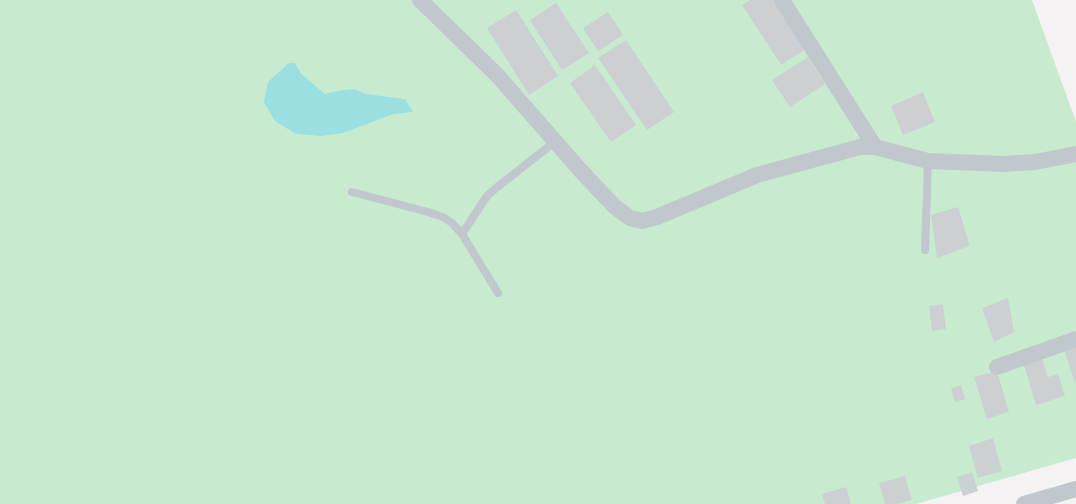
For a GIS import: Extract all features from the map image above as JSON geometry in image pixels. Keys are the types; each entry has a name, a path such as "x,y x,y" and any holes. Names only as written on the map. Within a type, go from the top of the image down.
{"street":[{"path":"420,0 498,75 581,171 615,206 630,218 642,221 657,217 757,175 860,147 875,147 928,161 1003,164 1035,162 1076,154"},
{"path":"782,0 875,147"},
{"path":"997,367 1076,339"},
{"path":"1024,504 1076,489"}],"lane":[{"path":"462,234 488,196 496,188 556,141"},
{"path":"925,250 928,161"},
{"path":"352,192 443,217 452,223 462,234 498,293"}],"green space":[{"path":"0,0 1032,0 1076,122 1076,458 916,504 0,504"}],"water":[{"path":"289,63 295,63 301,74 325,94 355,89 366,94 405,99 413,112 393,114 343,133 321,136 296,134 275,121 264,102 268,82"}],"building":[{"path":"750,0 779,0 809,47 781,65 742,5"},
{"path":"556,3 589,53 562,70 530,20"},
{"path":"516,10 558,76 529,95 487,28"},
{"path":"608,12 623,35 598,51 583,28"},
{"path":"626,40 674,112 647,130 598,58"},
{"path":"808,57 825,84 790,107 772,80"},
{"path":"595,65 636,125 611,142 570,83"},
{"path":"923,92 935,122 903,135 891,106"},
{"path":"958,207 970,246 937,258 931,215"},
{"path":"1008,298 1014,332 994,342 982,308"},
{"path":"943,304 946,329 932,331 929,306"},
{"path":"1076,345 1076,380 1074,381 1064,349"},
{"path":"1042,359 1048,377 1058,374 1065,396 1036,405 1024,365"},
{"path":"997,371 1009,412 987,419 974,377"},
{"path":"961,385 965,399 955,402 951,388"},
{"path":"993,438 1002,471 978,478 969,446"},
{"path":"972,472 978,491 963,496 957,477"},
{"path":"905,476 912,500 897,504 885,504 879,483"},
{"path":"846,487 851,504 825,504 822,494"}]}
